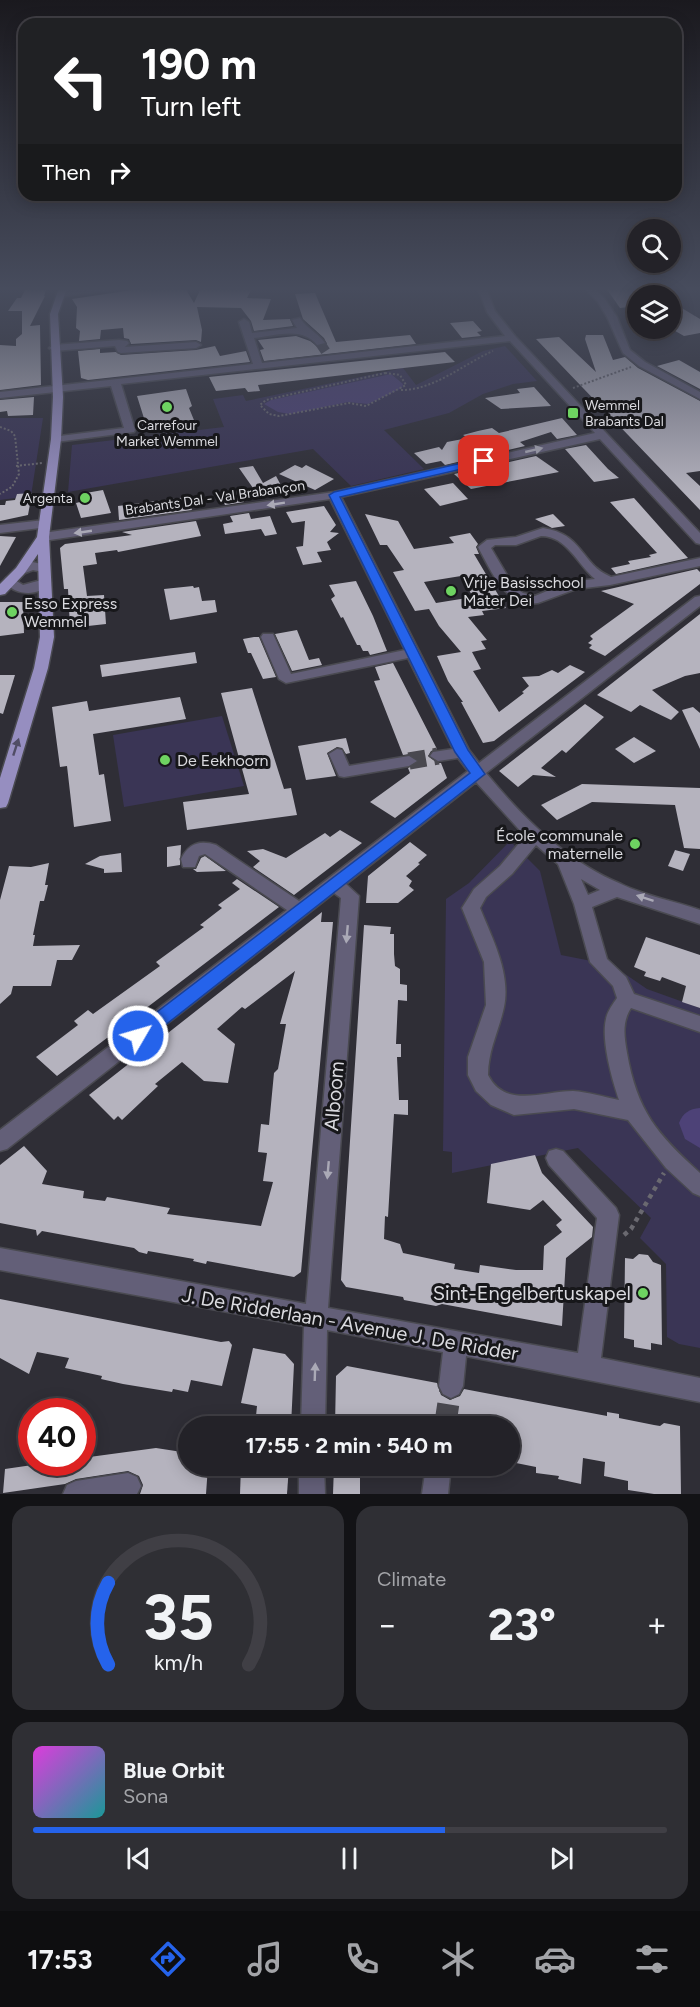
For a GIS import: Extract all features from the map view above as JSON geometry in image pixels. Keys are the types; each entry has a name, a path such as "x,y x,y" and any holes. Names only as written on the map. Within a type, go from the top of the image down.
{"main road":[{"path":"0,803 41,668 47,637 43,537 56,439 55,358"},
{"path":"0,591 20,571 43,537"}],"street":[{"path":"256,358 260,367"},
{"path":"0,395 260,367 298,358"},
{"path":"530,358 700,540"},
{"path":"634,358 700,396"},
{"path":"56,439 130,430 116,384"},
{"name":"Brabants Dal - Val Brabançon","path":"43,537 334,495 602,435"},
{"path":"334,495 462,752 507,808 564,858 616,890 700,917"},
{"path":"0,530 44,524"},
{"path":"609,581 597,576 571,544 554,534 534,533 517,540 488,544 484,547 509,589 525,599 538,599 574,585 609,581 700,562"},
{"path":"20,571 32,566 43,568"},
{"path":"10,581 14,587 22,590 38,588 45,583"},
{"path":"0,1142 700,600"},
{"path":"268,637 286,679 412,653"},
{"path":"438,756 462,752"},
{"path":"336,754 344,772 409,761"},
{"path":"531,840 506,870 480,893 471,908 493,962 495,1005 478,1057 478,1075 490,1092 514,1106 574,1100 634,1112"},
{"path":"189,863 192,853 196,850 210,849 299,910"},
{"path":"564,858 583,904 599,962 620,982 627,999 700,1024"},
{"name":"Alboom","path":"316,1317 350,896 333,884"},
{"path":"583,904 616,890"},
{"path":"627,999 615,1018 615,1043 634,1112 672,1160 700,1186"},
{"path":"556,1158 608,1215 588,1367"},
{"name":"J. De Ridderlaan - Avenue J. De Ridder","path":"0,1259 588,1367 700,1390"},
{"path":"313,1416 316,1317"},
{"path":"451,1386 456,1343"},
{"path":"312,1476 312,1494"},
{"path":"435,1494 438,1476"},
{"path":"76,1494 128,1486"}],"path":[{"path":"400,390 406,384 403,378 396,374 385,373 266,400 260,405 269,414 279,416 349,403 363,406 400,390 406,391 423,386 478,358"},
{"path":"582,385 642,364"},
{"path":"0,427 11,431 15,436 16,466 19,474 12,487 0,494"},
{"path":"16,466 53,461"},
{"path":"603,1251 631,1229 672,1160"}],"shaded area":[{"path":"470,358 516,358 537,381 513,384 483,394 449,413 384,430 424,469 351,486 313,449 68,492 72,445 224,427 213,399 243,395 246,401 403,368 416,385"},
{"path":"391,374 403,384 402,388 368,404 348,402 290,414 278,412 264,404 271,400"},
{"path":"0,418 43,418 31,496 0,500"},
{"path":"222,716 244,786 124,807 113,735"},
{"path":"510,841 540,871 561,955 612,965 647,989 700,1008 700,1348 679,1344 667,1337 666,1264 640,1238 651,1218 578,1148 452,1173 452,1152 443,1151 446,899 469,883"},
{"path":"700,1108 700,1148 685,1139 679,1123 687,1112"}],"building":[{"path":"0,358 41,358 41,385 0,390"},
{"path":"79,358 248,358 250,362 88,380 81,378"},
{"path":"263,358 293,358 264,361"},
{"path":"391,358 451,358 455,362 258,385 260,391 248,392 245,388 216,391 209,377"},
{"path":"554,358 581,358 596,372 591,358 612,358 613,360 626,358 638,368 700,401 700,471 686,473 700,486 700,510"},
{"path":"679,360 700,372 700,389 657,366"},
{"path":"534,387 551,406 501,409 485,398 520,393 517,389"},
{"name":"Carrefour Market Wemmel","path":"186,389 192,406 189,408 196,425 148,431 137,396"},
{"path":"34,397 33,415 8,416 7,411 0,412 0,400"},
{"path":"562,418 577,435 557,439 551,432 520,442 525,446 445,465 441,461 426,464 414,453 439,447 442,450 447,442 468,438 463,435 478,431 492,428 499,433"},
{"path":"586,445 619,478 594,482 565,449"},
{"path":"536,456 559,472 471,489 454,474"},
{"path":"295,465 302,468 306,465 334,479 315,490 279,474"},
{"path":"253,466 263,483 276,476 284,491 242,497 244,502 225,505 220,493 239,490 241,495 253,488 239,468"},
{"path":"453,483 468,499 440,506 424,489"},
{"path":"103,490 111,513 81,518 76,503 80,502 80,494"},
{"path":"32,493 28,515 0,521 0,505 5,505 6,501 15,500 17,494"},
{"path":"187,497 192,510 119,520 118,506"},
{"path":"634,498 688,558 616,574 611,568 630,564 628,561 651,557 649,555 657,553 610,502"},
{"path":"324,506 336,525 330,532 339,533 327,542 331,550 317,552 322,562 303,565 296,547 303,546 305,521 292,523 286,512"},
{"path":"249,513 251,519 270,516 277,534 265,536 261,529 225,534 223,524 233,522 230,516"},
{"path":"365,514 398,521 414,549 454,543 449,537 470,533 478,544 476,547 479,554 474,554 506,608 482,611 484,615 468,617 487,640 481,641 486,649 472,652 481,669 473,671 499,712 524,693 522,692 529,686 522,677 539,676 552,670 558,673 570,665 585,672 494,741 483,743 461,702 463,702 448,681 437,656 461,652 439,626 429,609 415,611 393,572 404,570 387,545 380,545","holes":["461,576 473,597 436,603 424,582"]},
{"path":"553,514 565,526 552,528 535,519"},
{"path":"196,521 201,536 118,552 117,550 95,553 97,564 83,566 87,596 104,595 106,624 70,628 68,589 64,589 60,548 65,544 132,535 122,532"},
{"path":"0,536 16,537 0,566"},
{"path":"697,569 700,572 700,584 605,656 589,648 592,645 588,643 593,639 590,636 634,604 601,591"},
{"path":"356,581 387,651 370,655 368,651 363,651 360,645 357,645 331,599 335,596 329,585"},
{"path":"193,586 194,588 199,587 202,601 215,600 217,612 170,620 164,589"},
{"name":"Esso Express Wemmel","path":"0,602 23,602 24,633 0,636"},
{"path":"700,614 700,673 685,676 652,690 679,712 671,720 640,705 631,712 597,695"},
{"path":"297,630 309,660 319,658 322,665 292,671 275,634"},
{"path":"259,637 276,677 263,679 251,653 248,653 243,639"},
{"path":"195,652 197,663 102,677 100,665"},
{"path":"393,663 437,749 431,751 428,756 437,763 441,763 447,778 395,818 370,802 410,773 408,768 419,760 410,754 403,755 374,681 380,680 375,667"},
{"path":"0,675 15,675 3,714 0,713"},
{"path":"252,688 284,789 291,788 297,815 187,830 183,802 249,794 221,693"},
{"path":"180,697 186,719 93,734 99,775 104,774 111,821 74,827 67,766 60,767 52,707 87,701 89,711"},
{"path":"585,704 604,717 566,753 562,750 541,768 556,777 533,775 518,787 499,771"},
{"path":"693,707 700,713 700,749 682,710"},
{"path":"634,737 656,751 634,763 615,749"},
{"path":"346,738 350,753 346,754 342,748 337,747 327,753 336,776 306,780 298,746"},
{"path":"582,784 700,788 700,849 684,848 675,805 592,802 557,820 541,805"},
{"path":"340,830 362,843 294,895 253,867 260,861 247,851 263,849 286,858 325,833 330,837"},
{"path":"410,842 427,855 406,876 412,881 409,886 414,890 398,903 366,903 368,876"},
{"path":"181,845 180,865 167,867 167,847"},
{"path":"675,850 690,854 683,871 668,866"},
{"path":"121,853 122,872 104,873 104,869 85,864 100,856"},
{"path":"205,856 226,871 197,872 193,869 196,869 201,858"},
{"path":"49,863 45,885 48,885 44,901 40,901 33,946 80,945 72,960 57,960 51,986 13,986 11,994 0,1004 0,900 9,866 31,867"},
{"path":"237,879 279,907 57,1076 36,1057 78,1025 74,1021 88,1010 93,1014 160,966 156,962 204,927 200,925 222,908 218,905 240,889 232,883"},
{"path":"322,912 321,922 333,922 301,1272 294,1277 207,1261 206,1264 193,1261 194,1259 148,1251 147,1254 134,1248 42,1231 37,1236 36,1230 0,1223 0,1165 24,1146 47,1171 42,1184 84,1191 83,1198 105,1201 107,1197 170,1208 167,1214 261,1226 273,1182 263,1181 267,1153 258,1152 261,1124 269,1125 274,1073 278,1069 286,1024 280,1024 295,971 245,1009 242,1007 217,1029 235,1044 228,1083 204,1081 182,1062 155,1084 158,1086 122,1120 118,1116 114,1120 89,1095"},
{"path":"364,925 391,927 390,934 394,934 395,966 400,969 400,984 407,985 407,1001 398,1000 396,1044 401,1044 401,1057 397,1057 399,1100 408,1100 408,1115 394,1114 388,1217 385,1216 384,1239 400,1244 403,1253 455,1264 454,1269 479,1273 480,1265 516,1270 543,1270 544,1246 562,1232 556,1225 562,1220 543,1200 530,1210 487,1203 491,1164 535,1155 542,1173 593,1227 592,1237 566,1258 562,1326 442,1304 436,1306 404,1300 403,1297 346,1287 341,1280"},
{"path":"646,937 700,955 700,1008 682,1002 686,986 662,977 660,981 644,976 646,972 634,967"},
{"name":"Sint-Engelbertuskapel","path":"639,1254 648,1255 653,1262 661,1265 662,1345 651,1343 651,1350 634,1347 634,1340 624,1338 625,1258 633,1259"},
{"path":"0,1299 221,1342 229,1341 232,1345 222,1386 191,1380 188,1392 173,1389 172,1392 123,1384 101,1379 102,1376 65,1368 69,1358 37,1352 29,1374 0,1358"},
{"path":"253,1348 285,1354 294,1364 291,1416 256,1416 257,1406 241,1403"},
{"path":"347,1366 437,1383 441,1395 450,1400 460,1396 464,1389 607,1416 607,1412 619,1414 619,1418 654,1425 660,1426 664,1423 680,1426 681,1494 654,1494 628,1490 628,1481 604,1476 605,1462 583,1458 581,1484 558,1479 559,1476 536,1473 536,1467 520,1464 520,1416 335,1416 336,1376"},
{"path":"156,1448 178,1451 178,1476 207,1476 206,1494 140,1494 143,1485 139,1476 128,1471 96,1476 96,1456"},
{"path":"18,1467 18,1476 96,1476 76,1479 65,1484 3,1493 5,1469"},
{"path":"241,1476 288,1476 287,1494 240,1494"},
{"path":"334,1476 360,1476 360,1494 333,1494"}],"tunnel":[{"path":"409,761 438,756"},
{"path":"446,1416 451,1386"}],"place":[{"name":"Carrefour Market Wemmel","path":"167,407"},
{"name":"Wemmel Brabants Dal","path":"573,413"},
{"name":"Argenta","path":"85,498"},
{"name":"Vrije Basisschool Mater Dei","path":"451,591"},
{"name":"Esso Express Wemmel","path":"12,612"},
{"name":"De Eekhoorn","path":"165,760"},
{"name":"École communale maternelle","path":"635,844"},
{"name":"Sint-Engelbertuskapel","path":"643,1293"}],"route":[{"path":"138,1036 478,774 462,752 334,495 484,461"}]}
